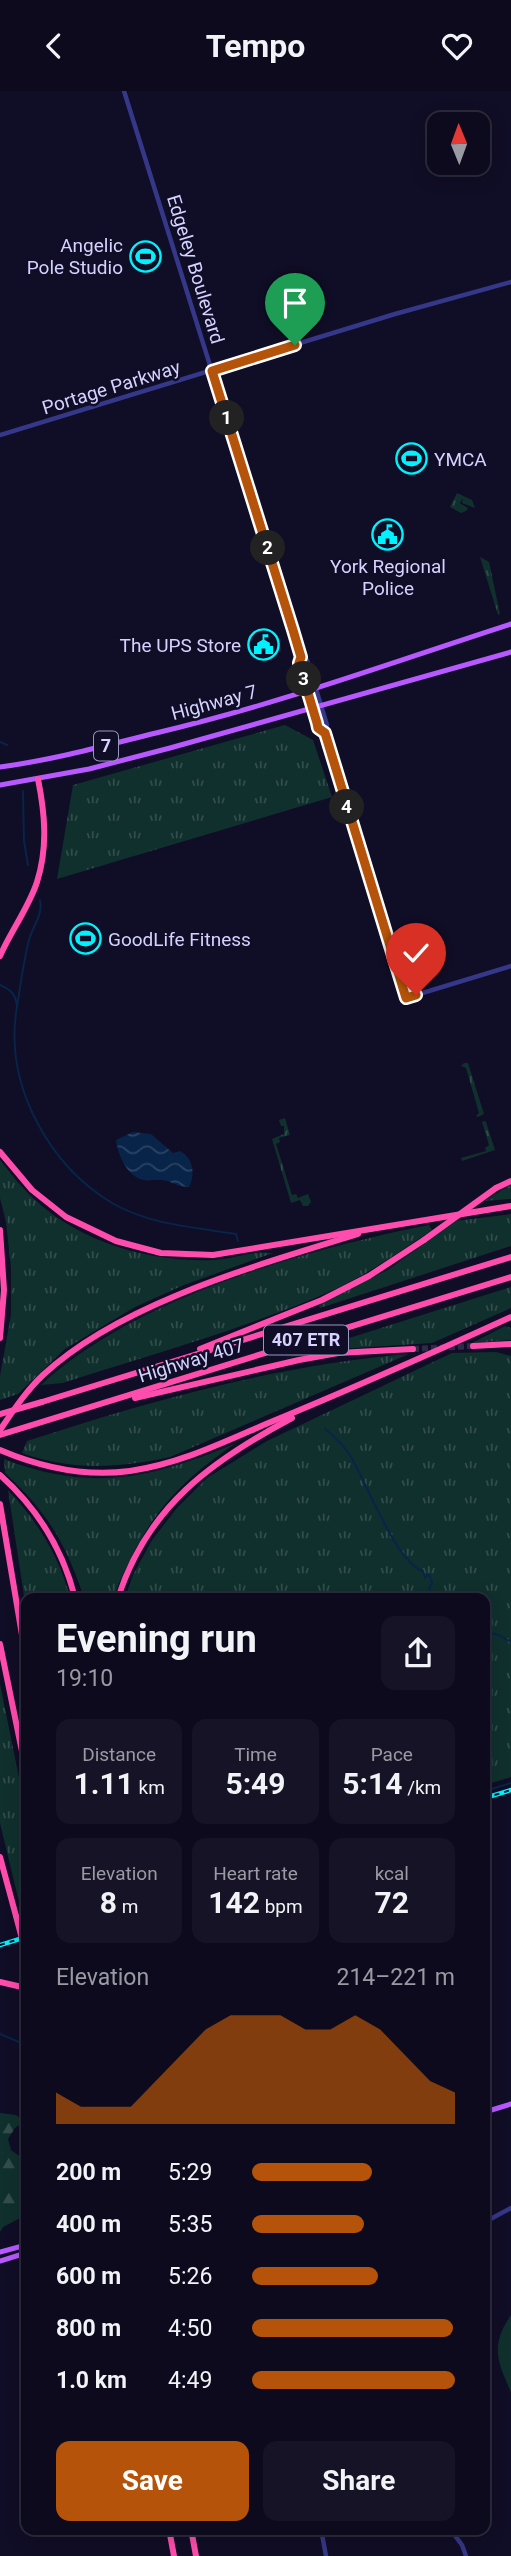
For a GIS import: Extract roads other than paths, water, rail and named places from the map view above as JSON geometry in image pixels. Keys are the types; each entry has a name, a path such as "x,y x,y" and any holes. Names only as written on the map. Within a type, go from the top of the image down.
{"highway":[{"path":"0,955 36,883 44,850 46,831 38,779"},
{"path":"0,1152 33,1190 66,1217 116,1241 148,1250 187,1255 213,1255 511,1206"},
{"path":"164,1364 322,1300 369,1276 496,1188 511,1181"},
{"path":"0,1230 4,1290 0,1338"},
{"path":"0,1430 43,1375 122,1322 242,1271 373,1230"},
{"name":"Highway 407","path":"0,1414 511,1257"},
{"name":"Highway 407","path":"0,1435 511,1277"},
{"path":"0,1450 44,1465 106,1473 149,1468 190,1457 322,1402 511,1317"},
{"path":"473,1346 511,1344"},
{"path":"102,1405 299,1360 338,1353 413,1349"},
{"path":"120,1593 142,1543 186,1487 246,1444 322,1402"},
{"path":"0,1475 36,1513 61,1554 73,1593"},
{"path":"0,1504 21,1629"},
{"path":"0,1644 21,1747"},
{"path":"0,1857 21,1935"},
{"path":"0,1982 21,1987"},
{"path":"170,2535 174,2556"},
{"path":"192,2535 196,2556"}],"main road":[{"name":"Highway 7","path":"0,767 58,758 184,728 308,691 511,624"},
{"name":"Highway 7","path":"0,785 89,769 511,652"},
{"path":"490,2111 511,2105"},
{"path":"0,2252 21,2246"},
{"path":"0,2261 21,2255"}],"street":[{"name":"Edgeley Boulevard","path":"124,91 301,657 299,663 318,728 325,733 327,726 316,688 307,660 301,657"},
{"name":"Portage Parkway","path":"0,435 424,305 511,282"},
{"path":"325,733 406,998 511,966"},
{"path":"490,2219 511,2208"},
{"path":"322,2535 326,2556"},
{"path":"455,2535 466,2556"}],"water":[{"path":"133,1132 151,1134 173,1153 180,1151 184,1154 192,1167 189,1187 164,1180 144,1180 133,1175 121,1158 116,1140"}],"waterway":[{"path":"0,742 7,745"},
{"path":"23,791 24,841 28,865"},
{"path":"40,900 40,911 29,940 23,967 15,1041 25,1096 51,1146 89,1187 112,1203 157,1221 236,1234 238,1241"},
{"path":"0,985 12,993 17,1007"},
{"path":"325,1429 340,1442 351,1457 403,1554 423,1571 425,1578 429,1574 432,1583 429,1589 431,1593"},
{"path":"490,1633 511,1642"},
{"path":"490,1789 511,1783"},
{"path":"0,2034 21,2043"}],"tunnel":[{"path":"413,1349 473,1346"}],"railway":[{"path":"490,1796 511,1790"},
{"path":"0,1945 21,1939"}],"place":[{"name":"Angelic Pole Studio","path":"146,256"},
{"name":"YMCA","path":"411,459"},
{"name":"York Regional Police","path":"388,535"},
{"name":"The UPS Store","path":"264,645"},
{"name":"GoodLife Fitness","path":"85,939"}]}
